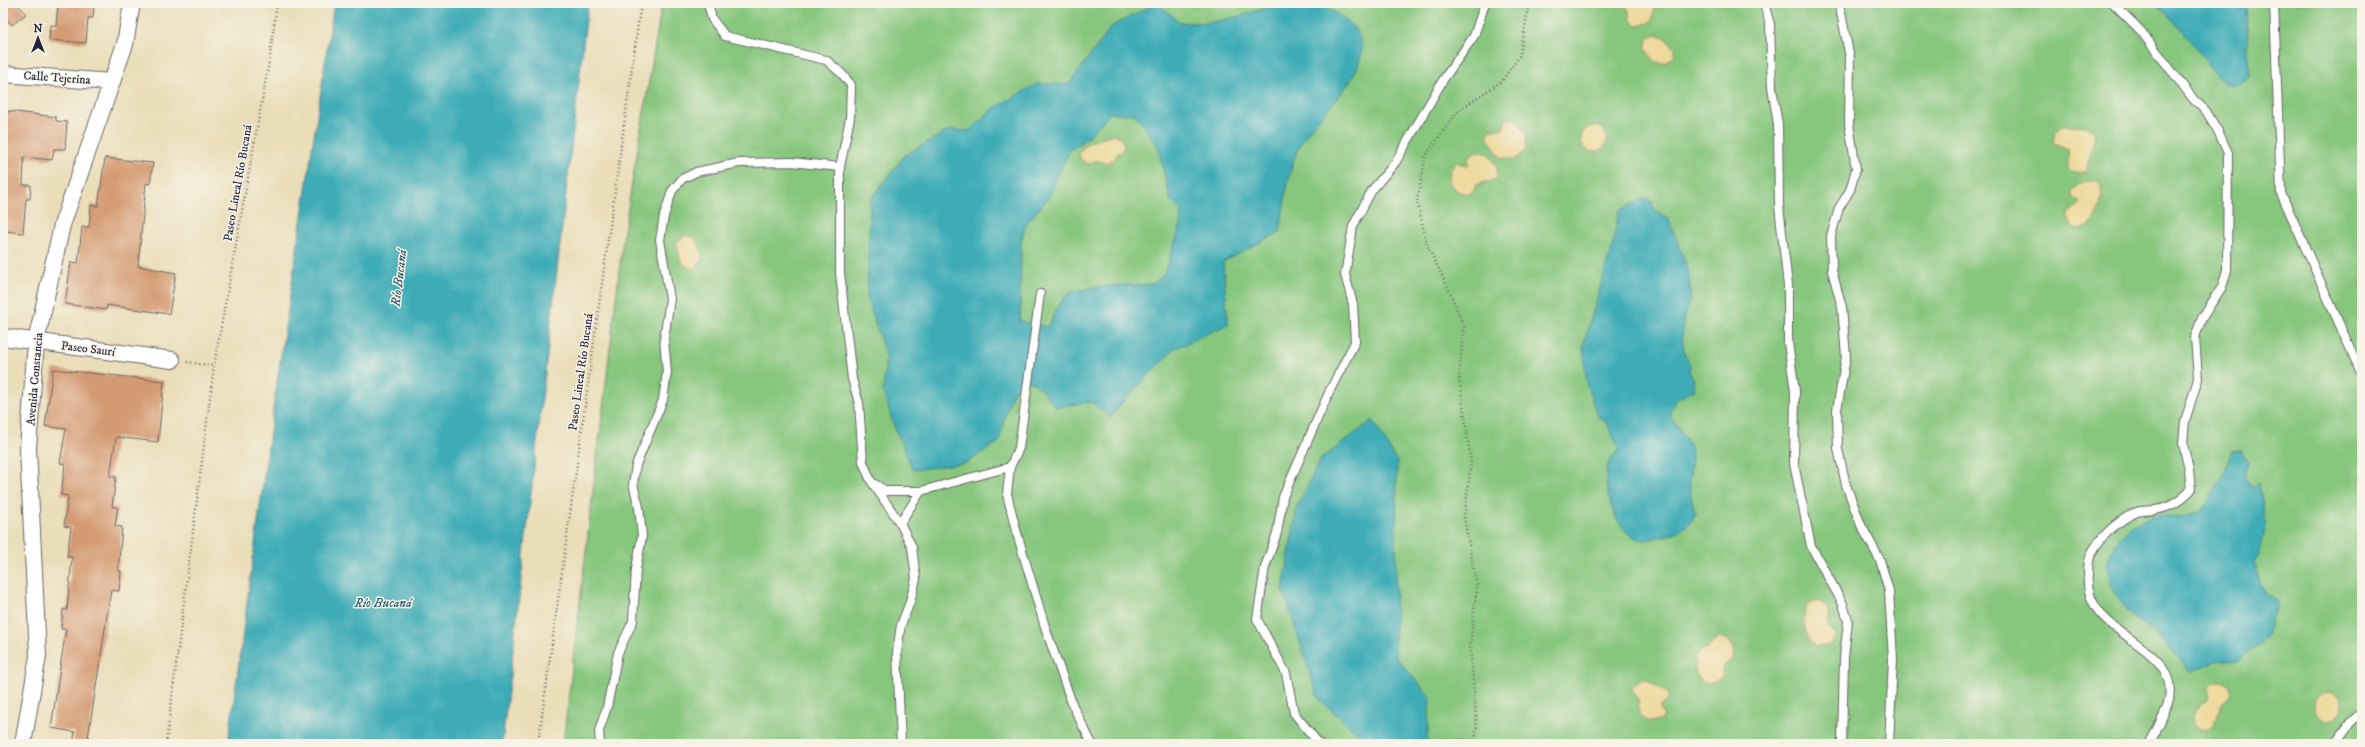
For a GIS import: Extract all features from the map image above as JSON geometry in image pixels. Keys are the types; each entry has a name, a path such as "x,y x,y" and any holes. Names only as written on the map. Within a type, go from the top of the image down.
{"street":[{"name":"Avenida Constancia","path":"23,744 38,656 28,448 36,342 62,225 125,44 132,3"},
{"name":"Calle Tejerina","path":"3,74 112,82"},
{"name":"Paseo Saurí","path":"3,337 172,360"}],"lane":[{"path":"708,3 712,19 725,36 826,60 842,74 851,85 850,118 840,167 840,273 852,379 859,403 863,462 871,481 900,523 912,548 916,579 910,602 901,625 898,652 901,744"},
{"path":"1319,744 1294,713 1286,673 1258,619 1265,567 1276,533 1284,497 1330,390 1354,342 1353,304 1345,275 1353,226 1372,190 1395,164 1443,80 1474,36 1485,3"},
{"path":"1764,3 1770,24 1772,87 1778,124 1779,206 1788,286 1788,343 1796,391 1794,464 1811,546 1843,604 1848,621 1844,658 1842,744"},
{"path":"1840,3 1850,58 1848,124 1856,168 1850,190 1839,208 1831,236 1832,271 1842,307 1846,357 1837,410 1838,449 1846,485 1861,525 1880,560 1889,591 1893,660 1889,744"},
{"path":"2113,3 2140,30 2194,100 2206,111 2218,131 2228,153 2227,270 2222,287 2202,318 2195,337 2198,379 2185,421 2182,444 2189,470 2191,490 2180,502 2160,509 2137,512 2102,536 2089,558 2087,584 2093,606 2113,628 2154,657 2167,676 2169,699 2151,741 2153,744"},
{"path":"2274,3 2281,193 2362,375"},
{"path":"600,744 599,731 607,707 618,653 634,621 636,569 642,536 639,507 633,484 636,465 663,400 667,372 664,339 670,299 660,240 664,216 672,191 682,179 696,172 738,163 798,162 840,167"},
{"path":"1040,294 1034,324 1019,448 1010,467 1007,494 1018,537 1046,630 1073,706 1092,744"},
{"path":"871,481 886,491 921,491 1010,467"},
{"path":"900,523 921,491"},
{"path":"2335,744 2350,723 2362,712"}],"path":[{"name":"Paseo Lineal Río Bucaná","path":"166,744 214,366 270,56 277,3"},
{"name":"Paseo Lineal Río Bucaná","path":"538,744 641,3"},
{"path":"1474,744 1477,727 1470,645 1477,586 1464,518 1471,463 1459,376 1464,327 1450,292 1427,245 1417,201 1426,154 1458,111 1502,81 1520,54 1529,3"},
{"path":"172,360 214,366"}],"green space":[{"path":"662,3 2362,3 2362,744 563,744 624,231"}],"sand":[{"path":"1624,3 1651,3 1654,6 1653,18 1648,23 1637,25 1631,21 1629,11"},
{"path":"1656,34 1664,37 1675,49 1675,55 1666,63 1654,62 1645,48 1649,38"},
{"path":"1510,118 1516,119 1526,133 1526,149 1515,160 1500,157 1487,136 1491,129 1503,129 1506,120"},
{"path":"2063,125 2084,126 2094,130 2095,136 2086,171 2078,173 2069,170 2068,149 2054,143 2056,131"},
{"path":"1594,126 1603,130 1607,139 1603,148 1594,152 1585,148 1581,139 1585,130"},
{"path":"1113,134 1121,137 1124,147 1115,159 1105,163 1097,160 1088,164 1081,160 1079,153 1084,146 1090,142"},
{"path":"1476,151 1489,154 1497,167 1497,179 1478,184 1473,191 1469,194 1465,194 1455,189 1449,181 1450,170 1456,162 1468,166 1468,158"},
{"path":"2088,180 2098,181 2100,184 2100,205 2095,219 2091,224 2086,228 2079,230 2073,228 2068,218 2068,214 2080,203 2074,198 2072,193 2078,185"},
{"path":"685,235 696,240 700,248 702,260 694,269 686,266 679,256 677,242"},
{"path":"1818,601 1827,606 1830,615 1827,626 1836,635 1832,643 1827,646 1816,647 1806,633 1804,616 1807,605"},
{"path":"1722,638 1728,641 1732,646 1733,659 1723,666 1723,675 1721,677 1711,682 1702,683 1695,672 1695,656 1702,650 1709,647 1717,639"},
{"path":"1643,679 1666,692 1669,698 1660,708 1663,716 1659,721 1648,722 1639,716 1639,700 1632,692 1632,686"},
{"path":"2221,681 2229,685 2232,694 2222,703 2214,726 2208,729 2200,729 2193,723 2196,708 2208,700 2211,685"},
{"path":"2328,692 2338,696 2342,706 2338,716 2328,720 2318,716 2314,706 2318,696"}],"water":[{"name":"Río Bucaná","path":"334,3 588,3 502,744 228,744 275,395"},
{"path":"1157,3 1181,23 1204,23 1276,6 1312,3 1337,13 1349,23 1359,37 1361,53 1357,68 1348,84 1311,129 1297,151 1287,185 1280,232 1223,262 1228,324 1174,349 1121,404 1110,418 1092,402 1055,407 1042,390 1031,382 1023,382 1016,388 1010,399 999,442 966,463 913,470 894,426 883,391 886,357 867,297 870,200 905,155 949,130 970,131 992,109 1037,84 1069,84 1112,26","holes":["1110,113 1135,114 1158,146 1170,200 1181,210 1180,227 1164,274 1153,284 1095,287 1073,292 1067,295 1061,302 1048,327 1020,321 1021,241 1026,224 1048,198 1069,151 1087,138"]},
{"path":"2155,3 2246,3 2249,76 2240,84 2232,86 2219,80 2190,39"},
{"path":"1645,198 1651,201 1655,210 1668,218 1688,269 1691,295 1683,321 1682,337 1684,352 1690,365 1689,371 1694,380 1695,389 1676,400 1670,414 1685,436 1691,451 1692,460 1690,490 1696,514 1685,527 1675,533 1643,540 1634,537 1619,523 1610,502 1606,472 1609,462 1619,448 1605,420 1598,417 1587,386 1583,346 1613,243 1619,211"},
{"path":"1373,420 1397,462 1395,656 1430,697 1427,744 1369,744 1318,698 1283,590 1297,506 1321,459"},
{"path":"2241,450 2247,463 2244,477 2252,488 2259,482 2264,514 2265,524 2263,543 2253,562 2264,592 2278,601 2266,639 2238,660 2215,662 2191,671 2158,636 2127,611 2110,584 2108,560 2115,542 2132,526 2154,515 2182,517 2200,512 2222,479 2232,451"}],"building":[{"path":"3,3 16,3 26,14 12,25 3,15"},
{"path":"58,3 94,3 93,18 88,18 86,43 49,40 50,25 56,26"},
{"path":"8,111 56,117 56,121 67,122 65,149 54,149 52,160 24,157 23,185 31,185 30,199 26,199 23,233 3,231 3,117 7,118"},
{"path":"105,158 153,163 150,184 146,183 138,266 176,273 169,314 107,305 106,310 65,304 71,262 78,263 82,227 89,227 91,205 98,206"},
{"path":"53,369 164,381 158,442 116,437 110,476 116,477 112,507 118,507 115,526 122,527 118,571 121,571 119,591 111,590 87,744 73,744 75,732 51,728 66,629 61,629 63,609 67,610 72,557 67,557 71,527 64,526 68,496 61,495 65,464 60,463 66,429 45,426"}]}
